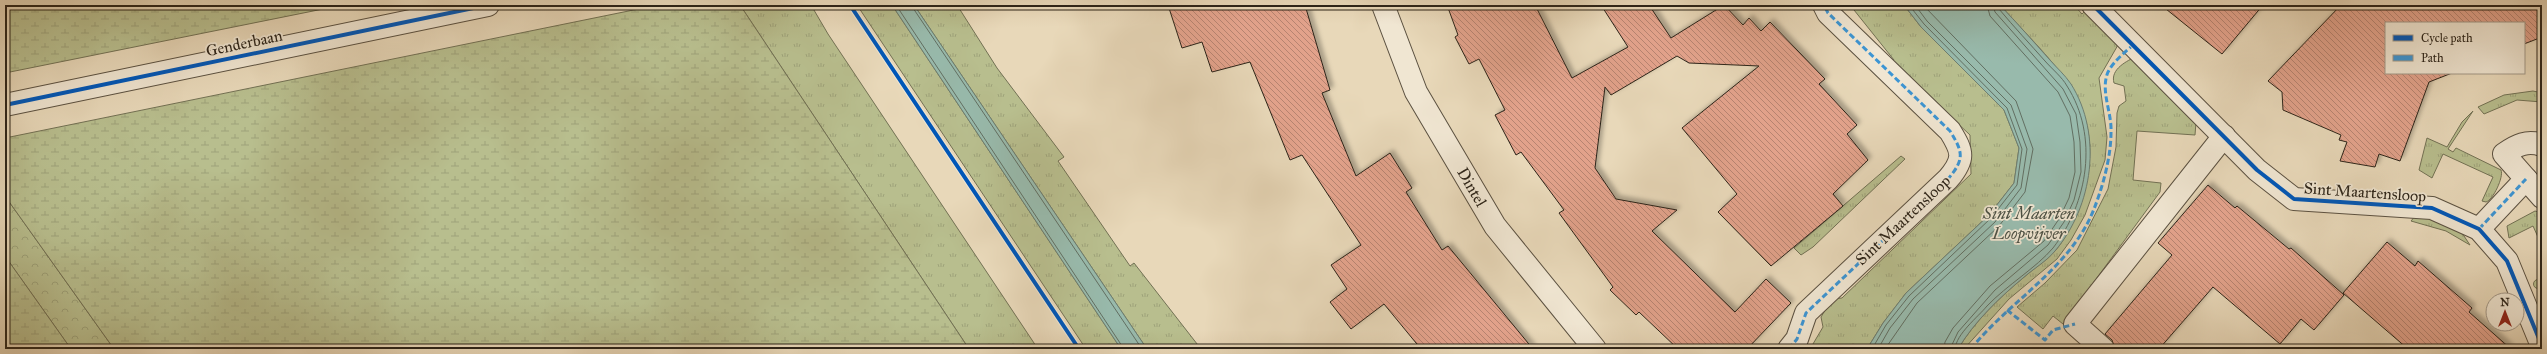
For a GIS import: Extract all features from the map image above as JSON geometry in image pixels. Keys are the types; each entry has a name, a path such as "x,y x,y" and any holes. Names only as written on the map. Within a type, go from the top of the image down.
{"street":[{"name":"Genderbaan","path":"5,105 488,5"},
{"name":"Dintel","path":"1383,5 1416,92 1495,226 1595,349"},
{"name":"Sint Maartensloop","path":"1789,349 1796,339 1806,313 1948,179 1959,166 1961,149 1950,131 1828,13 1824,5"},
{"name":"Sint Maartensloop","path":"2093,5 2257,170 2294,199 2432,208 2479,229 2506,261 2542,346"},
{"path":"2103,349 2074,324 2224,136"},
{"path":"2542,145 2532,142 2517,145 2504,154 2542,197"},
{"path":"2479,229 2526,179"}],"green space":[{"path":"5,5 343,5 5,73"},
{"path":"658,5 740,5 969,349 114,349 5,196 5,138"},
{"path":"740,5 811,5 828,34 1038,349 969,349"},
{"path":"857,5 892,5 1121,349 1086,349"},
{"path":"914,5 957,5 997,68 1064,157 1058,161 1130,266 1134,263 1201,349 1147,349"},
{"path":"1850,5 1904,5 1921,27 2004,110 2019,148 2014,183 1989,215 1906,293 1883,323 1867,349 1810,349 1823,327 1821,317 1832,299 1842,298 1971,174 1970,135 1917,85 1887,66 1894,60"},
{"path":"2000,5 2074,5 2082,14 2086,10 2122,38 2099,78 2107,137 2105,160 2085,215 2071,240 2057,259 2009,299 1964,349 1958,349 1972,329 1996,302 2048,258 2060,245 2077,212 2089,165 2089,138 2083,113 2072,90 2040,48"},
{"path":"2137,56 2196,122 2195,135 2137,131 2133,180 2161,183 2160,192 2063,324 2053,316 2043,329 2017,307 2045,283 2077,250 2108,189 2116,147 2117,113 2119,106 2126,101 2124,86 2114,83 2113,78 2120,66"},
{"path":"2533,91 2542,93 2542,102 2517,100 2484,114 2478,107 2504,95"},
{"path":"2473,111 2448,149 2453,152 2456,148 2501,170 2501,178 2497,188 2492,197 2486,202 2482,201 2493,177 2443,154 2432,178 2419,170 2427,138 2447,147 2462,122"},
{"path":"1901,156 1905,159 1813,247 1801,255 1794,248"},
{"path":"5,196 114,349 71,349 5,256"},
{"path":"2535,211 2542,213 2542,246 2533,226 2509,238 2507,226"},
{"path":"2416,215 2458,227 2470,245 2446,231 2411,221"},
{"path":"5,256 71,349 5,349"},
{"path":"2538,279 2543,284 2538,289 2533,284"}],"water":[{"path":"892,5 914,5 1147,349 1121,349"},
{"name":"Sint Maarten Loopvijver","path":"1904,5 2000,5 2069,81 2081,104 2087,125 2090,147 2089,170 2085,192 2078,213 2068,233 2052,255 1996,302 1972,329 1958,349 1867,349 1883,323 1906,293 1989,215 2014,183 2019,148 2004,110 1921,27"}],"building":[{"path":"1168,5 1305,5 1330,90 1322,93 1356,176 1390,153 1412,188 1406,192 1442,250 1448,246 1533,349 1421,349 1384,304 1351,329 1330,302 1347,289 1331,265 1361,245 1302,155 1290,160 1250,62 1212,72 1202,42 1182,48"},
{"path":"1447,5 1535,5 1572,78 1628,47 1601,5 1649,5 1671,38 1724,5 1743,25 1749,18 1761,31 1770,22 1825,79 1819,84 1857,125 1847,134 1868,160 1833,194 1843,206 1771,266 1718,212 1737,194 1682,128 1759,66 1689,63 1677,56 1611,95 1605,87 1595,168 1616,199 1677,210 1652,231 1735,312 1766,279 1791,303 1747,349 1678,349 1639,312 1636,315 1610,290 1613,287 1559,213 1564,210 1521,152 1516,155 1495,115 1505,110 1479,59 1469,64 1455,37 1458,35"},
{"path":"2161,5 2263,5 2222,54"},
{"path":"2341,5 2542,5 2542,37 2525,44 2525,22 2385,22 2385,74 2449,74 2429,82 2400,161 2379,154 2375,167 2340,161 2347,142 2339,140 2341,135 2283,110 2282,92 2268,81"},
{"path":"2208,185 2235,208 2237,206 2289,249 2291,248 2344,295 2314,330 2301,319 2280,344 2213,287 2159,349 2115,349 2112,340 2105,334 2172,255 2158,243"},
{"path":"2387,242 2415,266 2418,261 2472,308 2469,312 2485,326 2485,332 2492,332 2511,349 2408,349 2343,293"}],"marked path":[{"path":"1789,349 1797,339 1806,313 1948,179 1960,161 1960,150 1950,131 1828,13 1824,5"},
{"path":"1971,349 2003,315 2055,267 2084,230 2094,209 2100,191 2110,151 2111,124 2105,87 2106,79 2108,72 2119,57 2133,45"},
{"path":"2479,229 2526,179"},
{"path":"2007,310 2045,340 2053,330 2075,324"}],"cycle path":[{"path":"5,105 488,5"},
{"path":"850,5 1079,349"},
{"path":"2093,5 2257,170 2294,199 2432,208 2479,229 2507,261 2542,346"}]}
